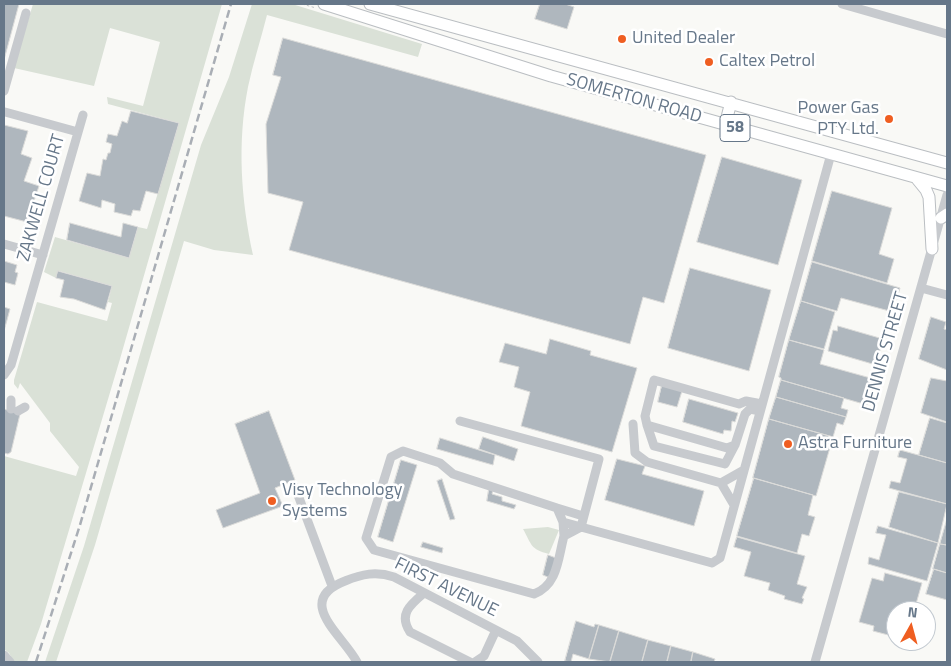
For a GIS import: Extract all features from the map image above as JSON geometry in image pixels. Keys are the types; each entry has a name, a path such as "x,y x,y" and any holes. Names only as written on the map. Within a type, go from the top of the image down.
{"main road":[{"name":"SOMERTON ROAD","path":"324,4 506,62 947,186"},
{"name":"SOMERTON ROAD","path":"370,4 947,163"},
{"path":"725,125 731,102"},
{"path":"917,179 929,197 932,249"}],"street":[{"path":"842,4 947,34"},
{"path":"4,91 26,13"},
{"path":"5,112 78,132"},
{"name":"ZAKWELL COURT","path":"4,375 11,365 83,115"},
{"path":"563,522 712,562 720,558 831,154"},
{"name":"DENNIS STREET","path":"815,662 932,249 944,216 947,196"},
{"path":"4,244 43,255"},
{"path":"921,288 947,295"},
{"path":"654,380 739,404 746,401 761,408 750,409 745,414 735,445 725,464 654,446 645,416 654,380"},
{"path":"460,422 599,459 581,526 564,536"},
{"path":"633,424 635,453 647,462 721,483 734,505"},
{"path":"647,425 727,448 735,445"},
{"path":"557,508 563,522 564,536 553,579 544,590 534,594 374,550 366,538 391,456 403,452 440,463 454,474 584,516"},
{"path":"721,483 744,470"},
{"path":"295,487 332,586 324,595 322,602 324,617 358,662"},
{"name":"FIRST AVENUE","path":"332,586 356,577 377,573 394,577 517,641 538,662"},
{"path":"424,592 406,610 405,621 410,632 470,662"},
{"path":"475,662 484,656 496,630"},
{"path":"4,656 10,662"}],"shaded area":[{"path":"33,4 222,4 120,359 41,624 27,662 14,662 9,653 4,649 4,456 76,476 79,467 50,431 50,423 20,383 18,389 14,384 14,380 37,302 107,321 112,303 108,302 112,286 59,271 56,278 44,272 55,237 129,258 138,227 147,229 179,123 108,104 107,97 143,106 160,42 110,28 94,86 14,68"},
{"path":"252,4 292,4 422,44 418,57 267,15 248,87 242,129 243,192 253,255 214,250 184,241 95,545 56,662 45,662 84,546 201,145 229,77"},
{"path":"548,527 559,530 549,554 535,548 530,543 523,529"}],"building":[{"path":"4,4 19,4 4,60"},
{"path":"540,4 565,4 574,7 567,29 535,19"},
{"path":"283,38 706,155 664,303 643,297 630,344 289,250 303,202 268,193 266,124 281,77 273,75"},
{"path":"131,111 179,123 158,194 146,191 140,211 133,210 131,216 114,212 115,204 102,200 101,208 79,201 87,173 100,176 103,159 106,160 108,153 110,153 112,144 106,142 108,134 117,136 122,121 127,123"},
{"path":"4,125 28,131 21,154 32,158 24,181 39,186 27,222 4,216"},
{"path":"722,157 802,180 778,265 697,242"},
{"path":"832,191 892,208 879,254 894,259 887,283 812,261"},
{"path":"70,223 121,237 123,223 138,227 129,258 67,240"},
{"path":"4,261 17,265 15,272 18,273 15,285 4,282"},
{"path":"812,262 900,288 893,312 841,298 837,311 801,301"},
{"path":"690,268 771,290 749,371 668,348"},
{"path":"58,271 112,286 105,310 74,299 60,297 64,280 56,278"},
{"path":"801,301 835,312 824,349 789,340"},
{"path":"4,307 10,309 4,331"},
{"path":"931,317 946,322 944,329 947,330 947,370 919,359"},
{"path":"838,326 883,339 876,365 828,351 833,330 837,331"},
{"path":"550,339 591,351 590,355 637,368 612,452 521,426 530,392 514,387 519,367 499,362 505,343 546,354"},
{"path":"789,340 824,350 820,364 874,379 867,405 781,380 779,377"},
{"path":"931,378 947,381 947,422 921,413"},
{"path":"781,380 844,398 841,408 848,410 846,417 776,397"},
{"path":"662,385 682,391 677,407 658,402"},
{"path":"776,397 846,417 843,425 837,423 833,437 769,419"},
{"path":"689,399 738,413 735,422 732,421 731,431 724,430 723,434 683,422"},
{"path":"4,409 20,414 11,452 8,454 4,453"},
{"path":"269,411 295,480 275,488 283,506 223,528 216,510 260,493 235,424"},
{"path":"930,418 947,423 947,463 919,455"},
{"path":"769,419 833,437 816,496 753,478"},
{"path":"483,437 518,449 514,461 479,449"},
{"path":"440,438 495,455 493,465 437,449"},
{"path":"900,450 947,463 947,504 889,488 891,481 900,483 907,459 898,457"},
{"path":"617,459 645,466 642,474 704,491 694,526 605,500"},
{"path":"401,460 417,465 393,542 378,537"},
{"path":"754,478 813,495 808,515 815,517 809,536 802,534 797,553 737,536"},
{"path":"442,479 455,519 450,520 437,481"},
{"path":"489,489 493,490 492,494 502,497 502,501 516,505 514,509 487,501"},
{"path":"899,492 947,504 938,543 889,527"},
{"path":"947,519 947,545 940,544"},
{"path":"878,526 938,543 927,581 868,564 869,557 879,560 886,535 876,533"},
{"path":"737,537 805,556 797,584 807,587 802,598 804,599 802,604 784,599 785,596 768,590 770,583 744,576 751,552 734,547"},
{"path":"423,542 443,548 442,553 421,547"},
{"path":"940,544 947,545 947,573 933,569"},
{"path":"548,555 556,558 550,578 543,575"},
{"path":"934,569 947,573 947,600 926,594"},
{"path":"885,573 922,583 917,601 886,601 886,634 873,631 874,626 859,622 872,578 883,581"},
{"path":"576,621 594,627 595,624 599,625 589,659 573,654 571,662 565,661"},
{"path":"599,625 619,631 610,662 589,659"},
{"path":"619,631 648,640 642,662 610,662"},
{"path":"648,640 671,646 667,662 642,662"},
{"path":"671,646 693,652 691,662 667,662"},
{"path":"693,652 715,659 714,662 691,662"}],"railway":[{"path":"36,662 80,525 231,4"}],"place":[{"name":"United Dealer","path":"622,39"},
{"name":"Caltex Petrol","path":"709,62"},
{"name":"Power Gas PTY Ltd.","path":"889,119"},
{"name":"Astra Furniture","path":"788,444"},
{"name":"Visy Technology Systems","path":"272,501"}]}
